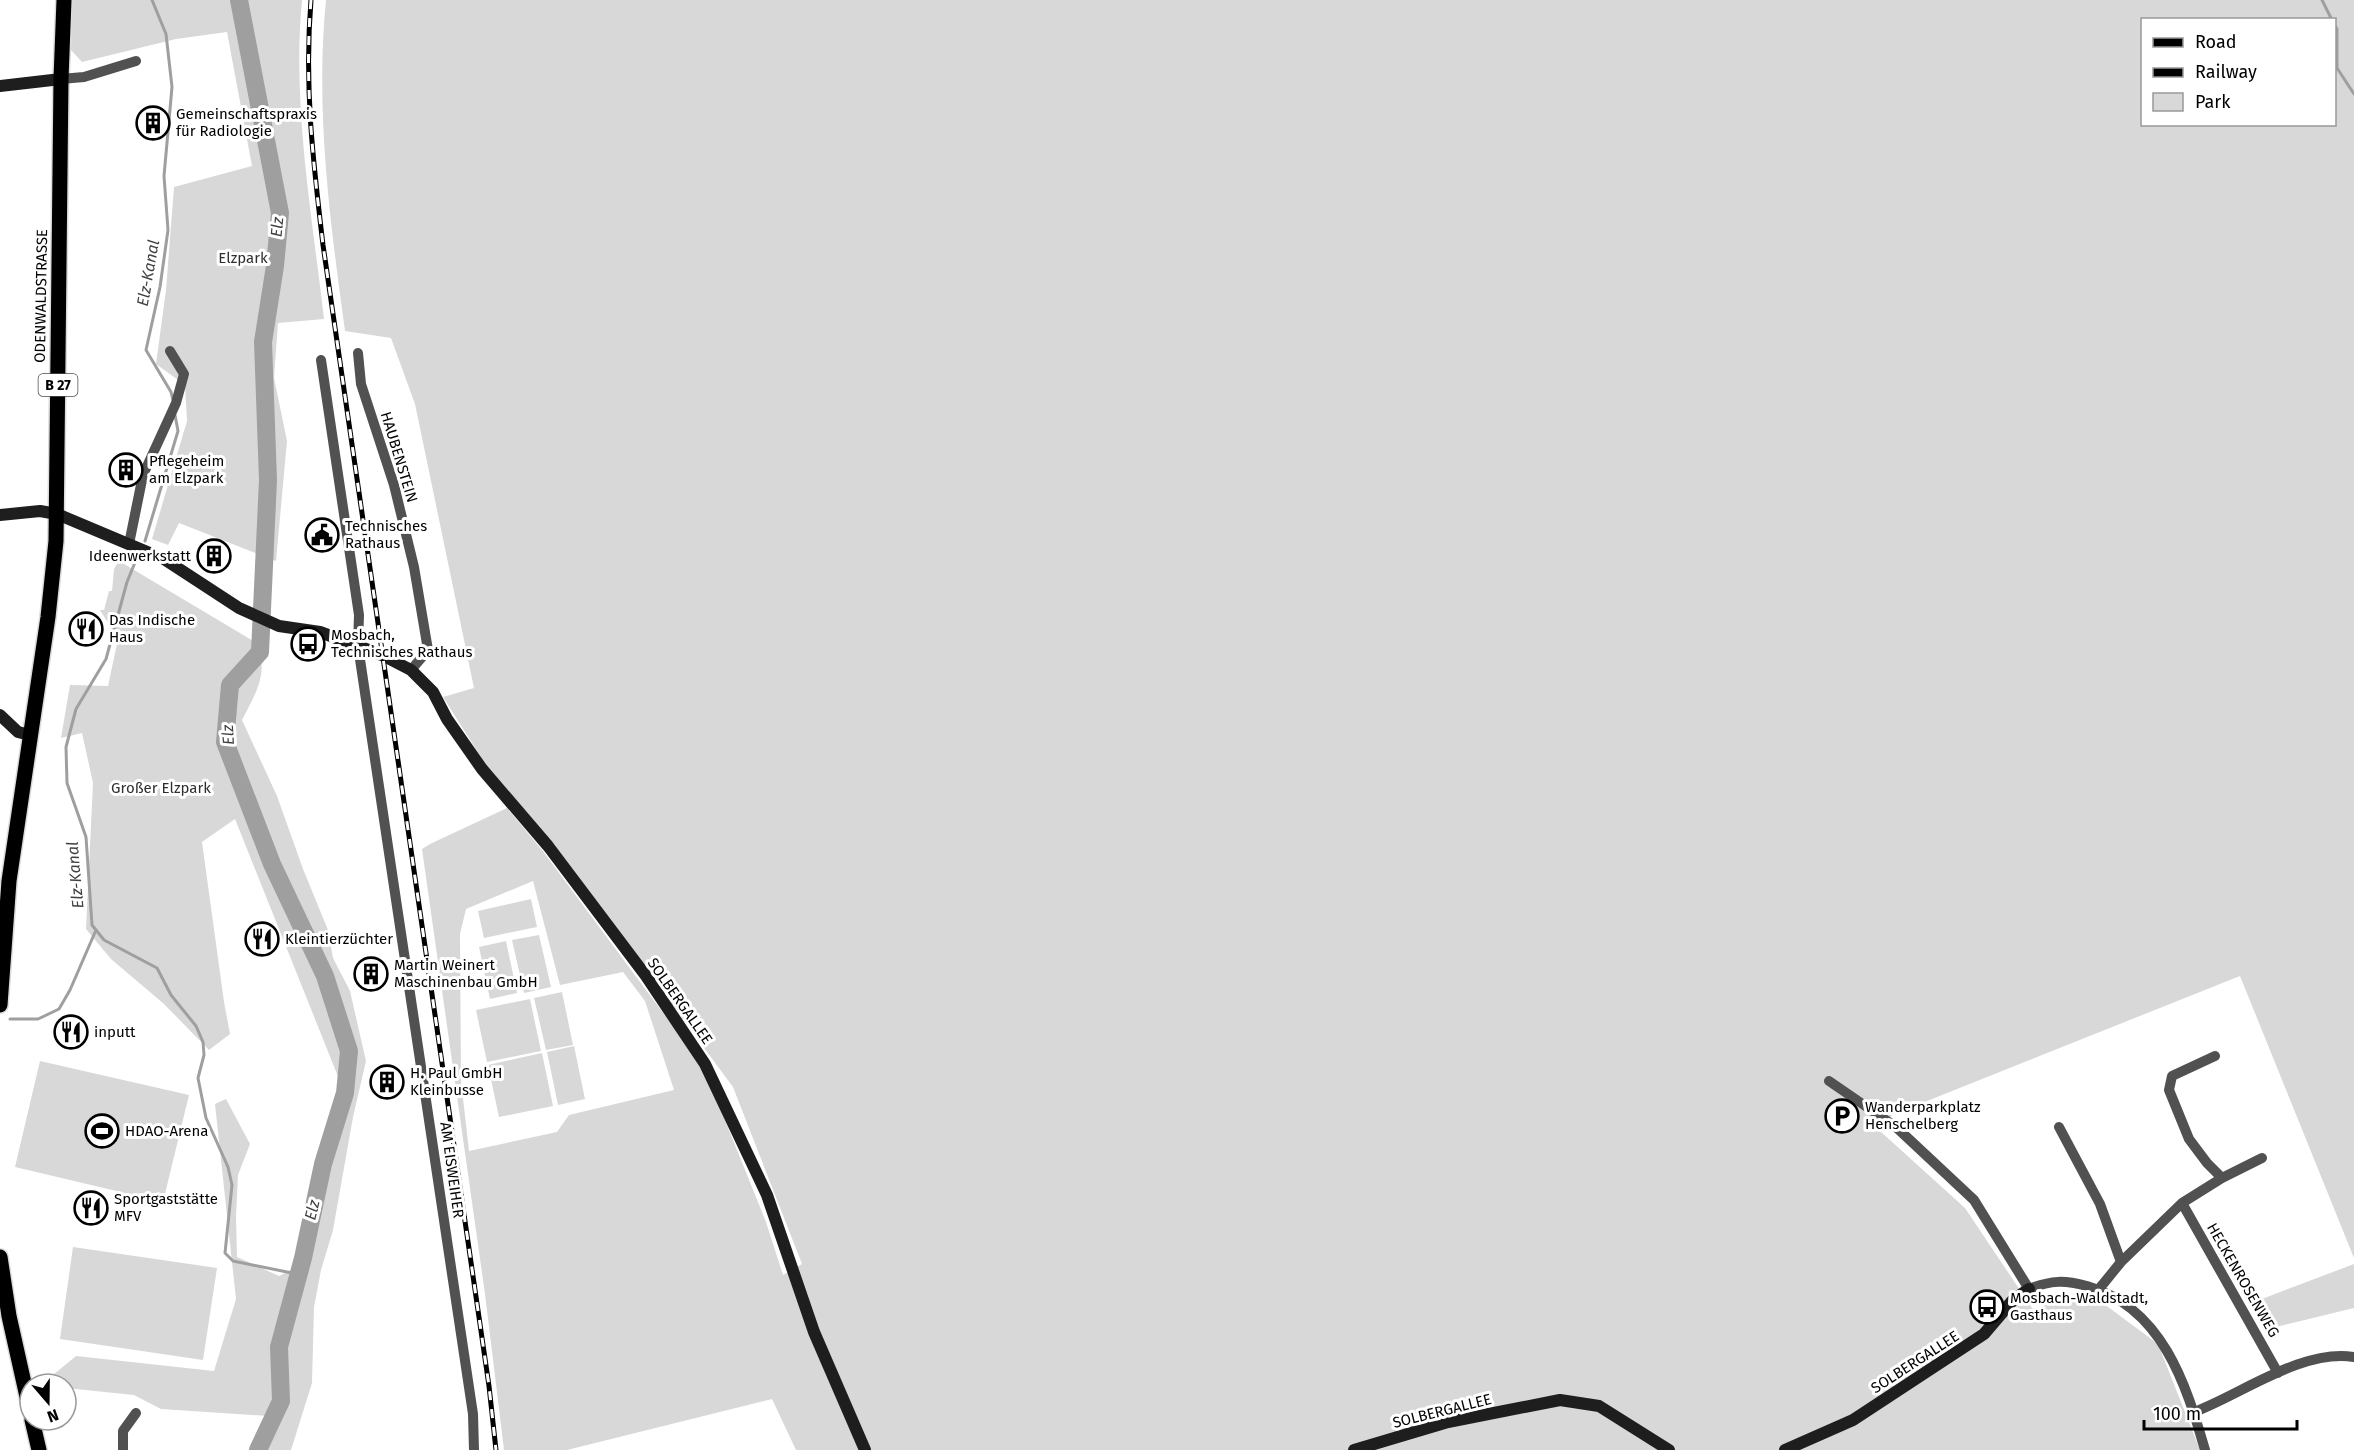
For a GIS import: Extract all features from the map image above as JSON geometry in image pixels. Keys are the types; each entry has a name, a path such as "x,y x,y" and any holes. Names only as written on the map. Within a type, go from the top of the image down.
{"main road":[{"name":"ODENWALDSTRASSE","path":"30,735 48,616 57,514 61,79 64,0"},
{"name":"B 27","path":"0,1005 9,881 30,735"},
{"path":"0,1257 9,1316 22,1372"},
{"path":"35,1432 39,1450"}],"street":[{"path":"0,86 84,77 136,61"},
{"path":"129,544 143,476 174,408 184,374 171,351"},
{"name":"HAUBENSTEIN","path":"358,353 361,384 394,484 411,557 428,650 411,670"},
{"name":"AM EISWEIHER","path":"321,360 359,615 358,646 471,1402 474,1450"},
{"name":"SOLBERGALLEE","path":"0,514 40,511 57,514 164,559 238,608 279,626 320,632 411,670 433,692 447,719 482,770 548,846 646,976 705,1064 767,1195 814,1332 865,1450"},
{"path":"0,715 18,732 30,735"},
{"path":"2215,1056 2172,1076 2169,1090 2189,1138 2207,1163 2222,1178"},
{"path":"1829,1081 1896,1127 1974,1200 2030,1288"},
{"path":"2059,1127 2100,1204 2121,1262"},
{"path":"2099,1290 2121,1262 2182,1203 2222,1178 2262,1158"},
{"name":"HECKENROSENWEG","path":"2182,1203 2278,1373"},
{"name":"SOLBERGALLEE","path":"1785,1450 1853,1420 1900,1390 1984,1334 2013,1300 2030,1288 2047,1281 2069,1281 2099,1290 2140,1316 2156,1332 2171,1359 2194,1412 2205,1450"},
{"path":"2194,1412 2278,1373 2322,1357 2354,1357"},
{"name":"SOLBERGALLEE","path":"1354,1450 1449,1422 1560,1400 1599,1406 1669,1450"},
{"path":"123,1450 123,1431 136,1413"}],"green space":[{"name":"Elzpark","path":"72,0 302,0 301,120 324,319 278,323 274,378 287,441 276,561 179,523 168,545 152,539 187,421 185,385 156,364 166,290 174,187 252,166 227,32 176,39 82,62 71,50"},
{"path":"326,0 2354,0 2354,1258 2240,976 1892,1115 1880,1131 1965,1208 2034,1311 2061,1297 2100,1301 2158,1344 2200,1450 796,1450 772,1399 567,1450 504,1450 485,1294 422,849 430,844 507,808 542,850 704,1068 766,1222 783,1275 802,1264 733,1087 554,845 486,765 443,697 474,688 415,404 391,338 345,331 329,207 322,83","holes":["533,881 560,985 623,972 645,1001 674,1090 569,1115 557,1132 469,1151 461,1081 460,934 466,909"]},
{"name":"Großer Elzpark","path":"119,561 255,642 262,663 261,673 256,692 242,720 277,796 328,930 333,958 350,991 366,1061 353,1117 333,1230 321,1270 314,1307 312,1383 291,1450 250,1450 268,1416 161,1409 134,1395 78,1389 78,1372 57,1372 76,1356 214,1371 236,1299 215,1104 226,1099 250,1144 238,1175 237,1257 279,1276 293,1269 343,1089 235,819 202,842 230,1034 209,1050 164,1004 111,959 86,929 93,783 82,733 61,738 70,685 108,686 118,639 100,610 104,610 109,591 112,591 114,569"},
{"path":"531,899 537,927 484,938 478,911"},
{"path":"539,935 551,987 524,993 512,940"},
{"path":"506,941 517,993 490,999 479,947"},
{"path":"562,992 573,1045 546,1050 534,998"},
{"path":"530,999 541,1051 487,1062 476,1010"},
{"path":"574,1046 585,1099 558,1105 547,1052"},
{"path":"542,1053 553,1106 499,1117 488,1065"},
{"name":"HDAO-Arena","path":"40,1061 189,1095 163,1202 15,1167"},
{"path":"73,1247 217,1268 203,1360 60,1339"},
{"path":"2354,1264 2354,1308 2276,1327 2254,1302"}],"waterway":[{"name":"Elz-Kanal","path":"152,0 166,34 172,87 164,176 168,230 160,287 146,350 171,392 173,400"},
{"name":"Elz","path":"239,0 280,213 275,266 263,342 268,480 260,652 230,685 225,742 272,864 325,976 349,1051 345,1093 323,1164 303,1258 279,1347 281,1401 258,1450"},
{"path":"2322,0 2331,18"},
{"path":"2336,27 2337,68 2354,94"},
{"name":"Elz-Kanal","path":"145,541 178,431 175,415"},
{"name":"Elz-Kanal","path":"136,560 127,582 106,659 76,709 66,747 67,783 86,837 92,925 104,940 157,968 171,995 196,1026 203,1042 204,1055 198,1078 206,1118 228,1167 232,1185 225,1253 233,1261 297,1274"},
{"path":"10,1019 38,1019 59,1009 70,990 96,930"}],"railway":[{"path":"311,0 309,93 323,245 489,1386 496,1450"}],"place":[{"name":"Gemeinschaftspraxis für Radiologie","path":"153,123"},
{"name":"Pflegeheim am Elzpark","path":"126,470"},
{"name":"Technisches Rathaus","path":"322,535"},
{"name":"Ideenwerkstatt","path":"214,556"},
{"name":"Das Indische Haus","path":"86,629"},
{"name":"Mosbach, Technisches Rathaus","path":"308,644"},
{"name":"Kleintierzüchter","path":"262,939"},
{"name":"Martin Weinert Maschinenbau GmbH","path":"371,974"},
{"name":"inputt","path":"71,1032"},
{"name":"H. Paul GmbH Kleinbusse","path":"387,1082"},
{"name":"Wanderparkplatz Henschelberg","path":"1842,1116"},
{"name":"HDAO-Arena","path":"102,1131"},
{"name":"Sportgaststätte MFV","path":"91,1208"},
{"name":"Mosbach-Waldstadt, Gasthaus","path":"1987,1307"}]}
